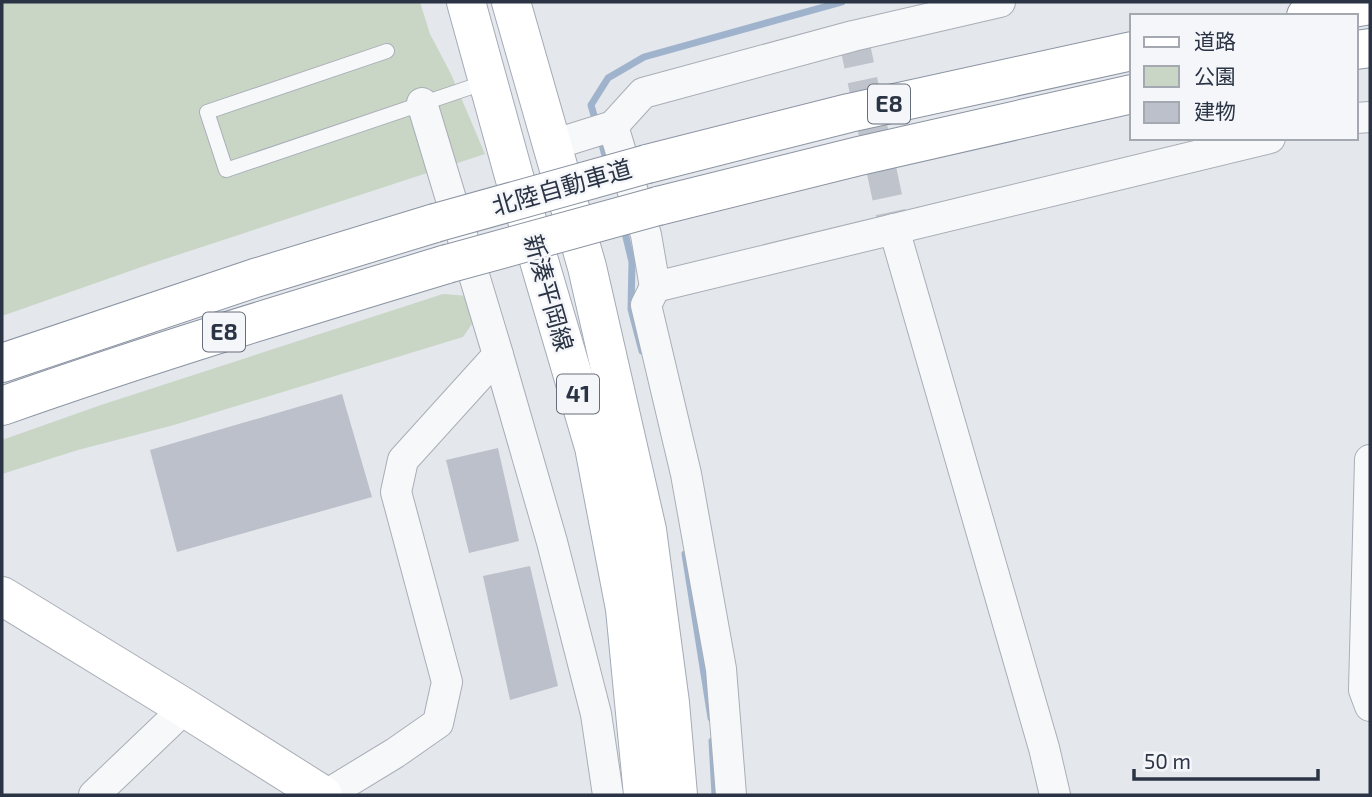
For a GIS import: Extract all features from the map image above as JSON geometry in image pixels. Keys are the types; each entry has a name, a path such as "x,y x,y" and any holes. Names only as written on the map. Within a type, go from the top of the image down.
{"main road":[{"name":"新湊平岡線","path":"466,2 594,447 625,609 643,795"},
{"name":"新湊平岡線","path":"511,2 587,267 647,530 670,703 678,795"},
{"path":"1318,14 1370,5"},
{"name":"北陸自動車道","path":"2,363 255,278 435,223 647,164 849,113 1130,51"},
{"name":"北陸自動車道","path":"2,406 257,321 447,264 658,206 859,156 1130,94"},
{"path":"2,348 182,292 255,278"},
{"path":"2,596 325,795"}],"street":[{"path":"552,145 613,126 643,93 853,36 1000,2"},
{"path":"422,103 552,542 596,714 608,795"},
{"path":"613,126 646,234 655,287 646,305 685,474 721,669 731,795"},
{"path":"655,287 1262,140"},
{"path":"894,229 1044,748 1055,795"},
{"path":"325,795 438,723 447,682 396,492 403,460 498,355"},
{"path":"1370,463 1364,690 1370,706"},
{"path":"94,795 185,708"}],"lane":[{"path":"387,51 207,112 226,170 487,81"}],"green space":[{"path":"2,2 420,2 430,34 451,74 485,154 150,264 2,316"},
{"path":"443,294 469,296 472,324 463,337 2,474 2,440 101,405"}],"building":[{"path":"342,394 372,497 177,552 150,450"},
{"path":"498,448 519,541 469,553 446,460"},
{"path":"530,566 558,686 510,700 483,576"}],"waterway":[{"path":"597,126 591,105 608,78 644,57 842,2"},
{"path":"600,137 607,163"},
{"path":"624,229 632,262 631,309 642,351"},
{"path":"685,554 711,718"},
{"path":"712,741 715,795"}],"tunnel":[{"path":"853,36 894,229"}]}
